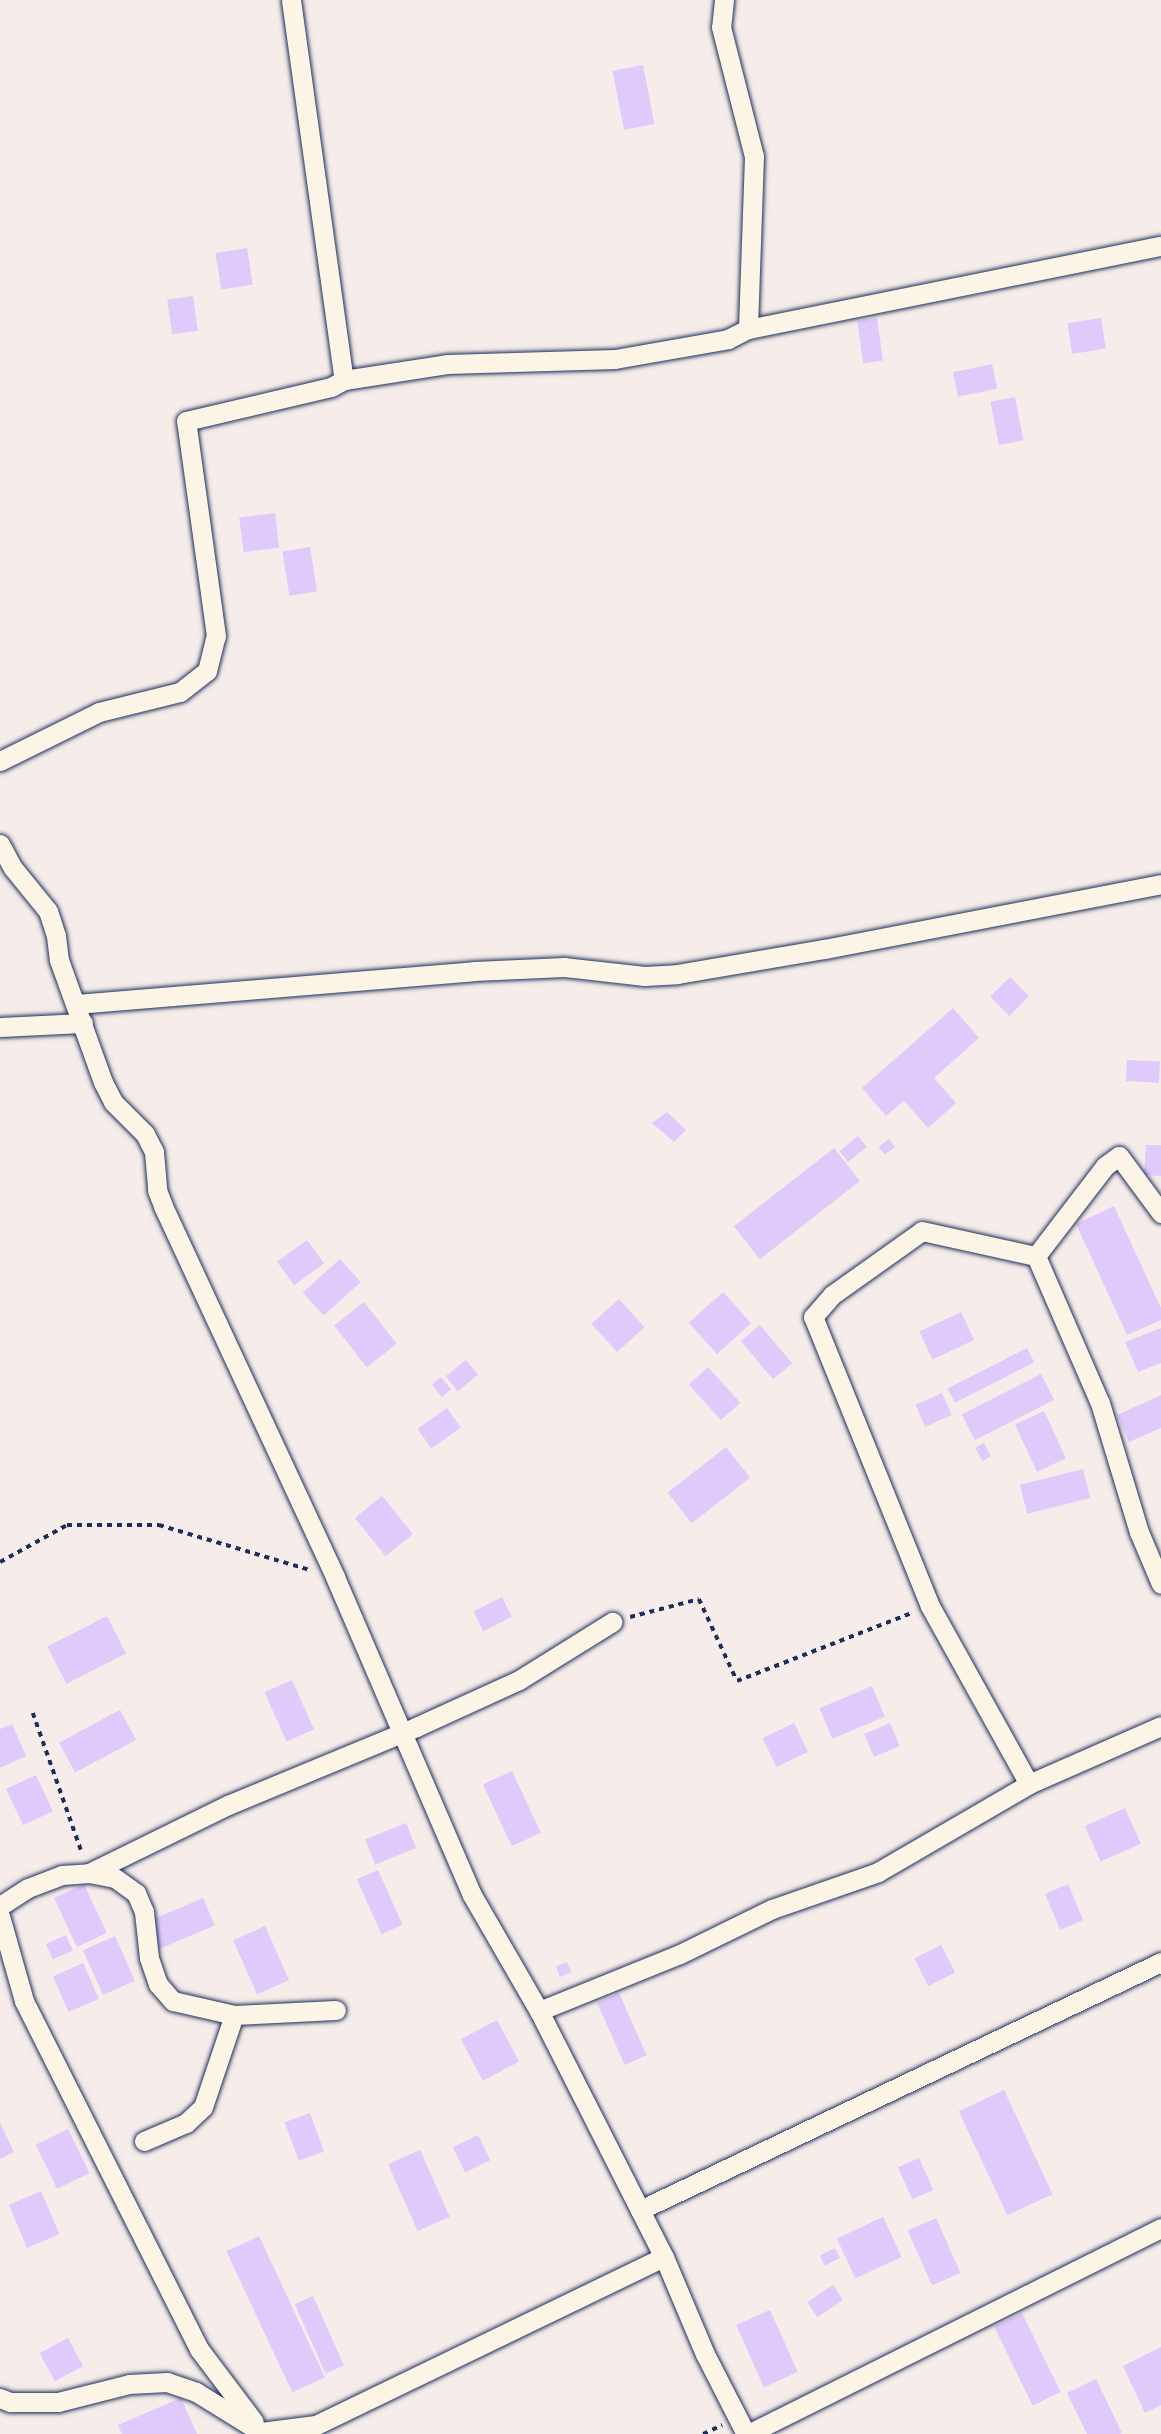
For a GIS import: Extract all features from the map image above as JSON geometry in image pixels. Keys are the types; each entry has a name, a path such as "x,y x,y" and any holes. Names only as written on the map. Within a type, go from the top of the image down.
{"street":[{"path":"291,0 344,380"},
{"path":"724,0 721,27 754,156 748,329"},
{"path":"0,761 99,712 180,692 207,671 216,636 186,421 331,387 344,380 447,364 615,359 729,339 748,329 1161,246"},
{"path":"0,844 13,868 48,911 56,936 59,960 113,1102 145,1134 154,1152 157,1190 163,1206 335,1577 472,1895 539,2011 664,2257 705,2354 747,2434 1161,2228"},
{"path":"76,1004 474,971 564,967 644,976 677,974 824,949 1161,884"},
{"path":"0,1027 83,1023"},
{"path":"1036,1256 1105,1166 1119,1156 1161,1213"},
{"path":"1029,1784 930,1606 813,1317 832,1295 922,1231 1036,1256"},
{"path":"1036,1256 1100,1403 1139,1532 1161,1584"},
{"path":"89,1873 228,1805 519,1680 612,1622"},
{"path":"539,2011 680,1954 772,1909 878,1872 1029,1784 1161,1726"},
{"path":"0,1906 27,1888 62,1875 89,1873 115,1878 136,1892 144,1912 144,1933 158,1984 173,2001 234,2014 336,2010"},
{"path":"0,1916 24,2001 199,2349 261,2432"},
{"path":"640,2210 1161,1962"},
{"path":"144,2141 186,2123 203,2107 234,2014"},
{"path":"0,2398 10,2402 58,2402 130,2384 167,2382 197,2392 261,2432 316,2425 664,2257"}],"path":[{"path":"0,1562 67,1525 159,1525 335,1577"},
{"path":"612,1622 699,1599 737,1681 930,1606"},
{"path":"33,1713 89,1873"}],"building":[{"path":"643,65 654,124 624,130 613,71"},
{"path":"247,248 253,285 221,290 215,253"},
{"path":"193,296 198,331 172,334 167,300"},
{"path":"877,318 883,361 863,363 857,321"},
{"path":"1101,318 1106,349 1072,354 1067,323"},
{"path":"992,364 997,388 958,397 953,372"},
{"path":"1015,397 1023,440 999,445 990,402"},
{"path":"275,513 279,548 244,552 239,517"},
{"path":"310,547 317,591 289,596 282,551"},
{"path":"1010,977 1029,996 1009,1016 990,997"},
{"path":"953,1008 979,1038 934,1078 956,1103 928,1128 904,1101 886,1116 862,1088"},
{"path":"1127,1060 1160,1062 1159,1083 1126,1081"},
{"path":"667,1112 686,1130 674,1142 652,1123"},
{"path":"858,1136 867,1147 848,1162 839,1151"},
{"path":"889,1139 895,1147 885,1155 879,1147"},
{"path":"1146,1145 1161,1145 1161,1176 1144,1175"},
{"path":"834,1148 860,1181 760,1259 734,1226"},
{"path":"1114,1206 1161,1308 1161,1320 1127,1335 1076,1224"},
{"path":"307,1240 324,1263 294,1285 277,1262"},
{"path":"340,1259 361,1282 324,1315 303,1292"},
{"path":"723,1292 751,1323 717,1354 689,1323"},
{"path":"619,1299 644,1327 617,1352 592,1324"},
{"path":"364,1302 397,1344 367,1367 334,1325"},
{"path":"961,1312 974,1340 932,1360 919,1331"},
{"path":"760,1325 792,1363 773,1379 741,1341"},
{"path":"1161,1328 1161,1363 1138,1372 1125,1342"},
{"path":"1027,1348 1034,1362 955,1403 948,1388"},
{"path":"466,1360 478,1375 458,1391 446,1376"},
{"path":"708,1367 740,1403 721,1420 689,1384"},
{"path":"1041,1374 1054,1400 975,1440 962,1414"},
{"path":"441,1377 451,1389 442,1397 432,1385"},
{"path":"942,1393 952,1415 925,1427 916,1405"},
{"path":"1161,1395 1161,1428 1129,1442 1117,1415"},
{"path":"447,1408 461,1428 431,1448 418,1429"},
{"path":"1044,1411 1066,1458 1037,1472 1015,1425"},
{"path":"984,1443 991,1456 982,1461 975,1448"},
{"path":"726,1447 750,1478 692,1523 668,1493"},
{"path":"1083,1469 1090,1498 1027,1514 1020,1485"},
{"path":"382,1496 413,1534 386,1556 355,1518"},
{"path":"502,1597 512,1617 483,1631 473,1612"},
{"path":"107,1616 126,1653 66,1684 47,1646"},
{"path":"292,1680 314,1729 287,1742 265,1692"},
{"path":"872,1686 885,1716 832,1739 820,1708"},
{"path":"120,1710 136,1740 75,1772 59,1742"},
{"path":"794,1723 808,1752 777,1767 763,1738"},
{"path":"890,1723 900,1746 874,1757 864,1734"},
{"path":"12,1724 26,1756 0,1768 0,1729"},
{"path":"512,1771 541,1833 512,1846 483,1785"},
{"path":"36,1775 53,1811 23,1825 6,1789"},
{"path":"1125,1808 1141,1844 1101,1862 1085,1826"},
{"path":"406,1823 416,1848 375,1865 365,1839"},
{"path":"378,1870 402,1925 381,1934 357,1879"},
{"path":"84,1884 107,1933 77,1947 54,1898"},
{"path":"1068,1884 1083,1920 1060,1930 1045,1894"},
{"path":"203,1898 215,1926 156,1951 144,1923"},
{"path":"265,1926 289,1980 257,1994 233,1940"},
{"path":"66,1935 73,1951 53,1959 46,1944"},
{"path":"115,1936 135,1981 103,1995 83,1950"},
{"path":"941,1945 955,1973 928,1986 914,1959"},
{"path":"567,1962 571,1972 560,1977 556,1966"},
{"path":"83,1963 99,1999 69,2012 53,1976"},
{"path":"619,1993 647,2055 625,2065 597,2003"},
{"path":"497,2020 519,2061 483,2081 461,2039"},
{"path":"1004,2090 1053,2194 1007,2215 959,2111"},
{"path":"310,2113 324,2152 299,2161 285,2122"},
{"path":"0,2123 14,2152 0,2159"},
{"path":"68,2129 89,2173 57,2189 36,2145"},
{"path":"478,2135 490,2160 465,2172 453,2147"},
{"path":"420,2150 450,2217 418,2231 388,2164"},
{"path":"919,2158 933,2190 912,2199 898,2167"},
{"path":"41,2191 59,2234 27,2248 9,2205"},
{"path":"883,2217 902,2257 855,2278 837,2239"},
{"path":"936,2218 960,2273 932,2285 908,2231"},
{"path":"259,2236 325,2377 292,2393 226,2251"},
{"path":"835,2248 840,2258 825,2266 820,2256"},
{"path":"833,2285 843,2300 817,2317 807,2302"},
{"path":"313,2296 344,2365 326,2374 295,2304"},
{"path":"770,2310 798,2372 764,2387 736,2325"},
{"path":"1022,2313 1061,2392 1033,2406 994,2327"},
{"path":"68,2338 83,2366 55,2381 40,2353"},
{"path":"1161,2347 1161,2405 1145,2413 1123,2366"},
{"path":"1096,2379 1122,2433 1087,2434 1067,2393"},
{"path":"181,2398 197,2434 122,2434 118,2425"}]}
